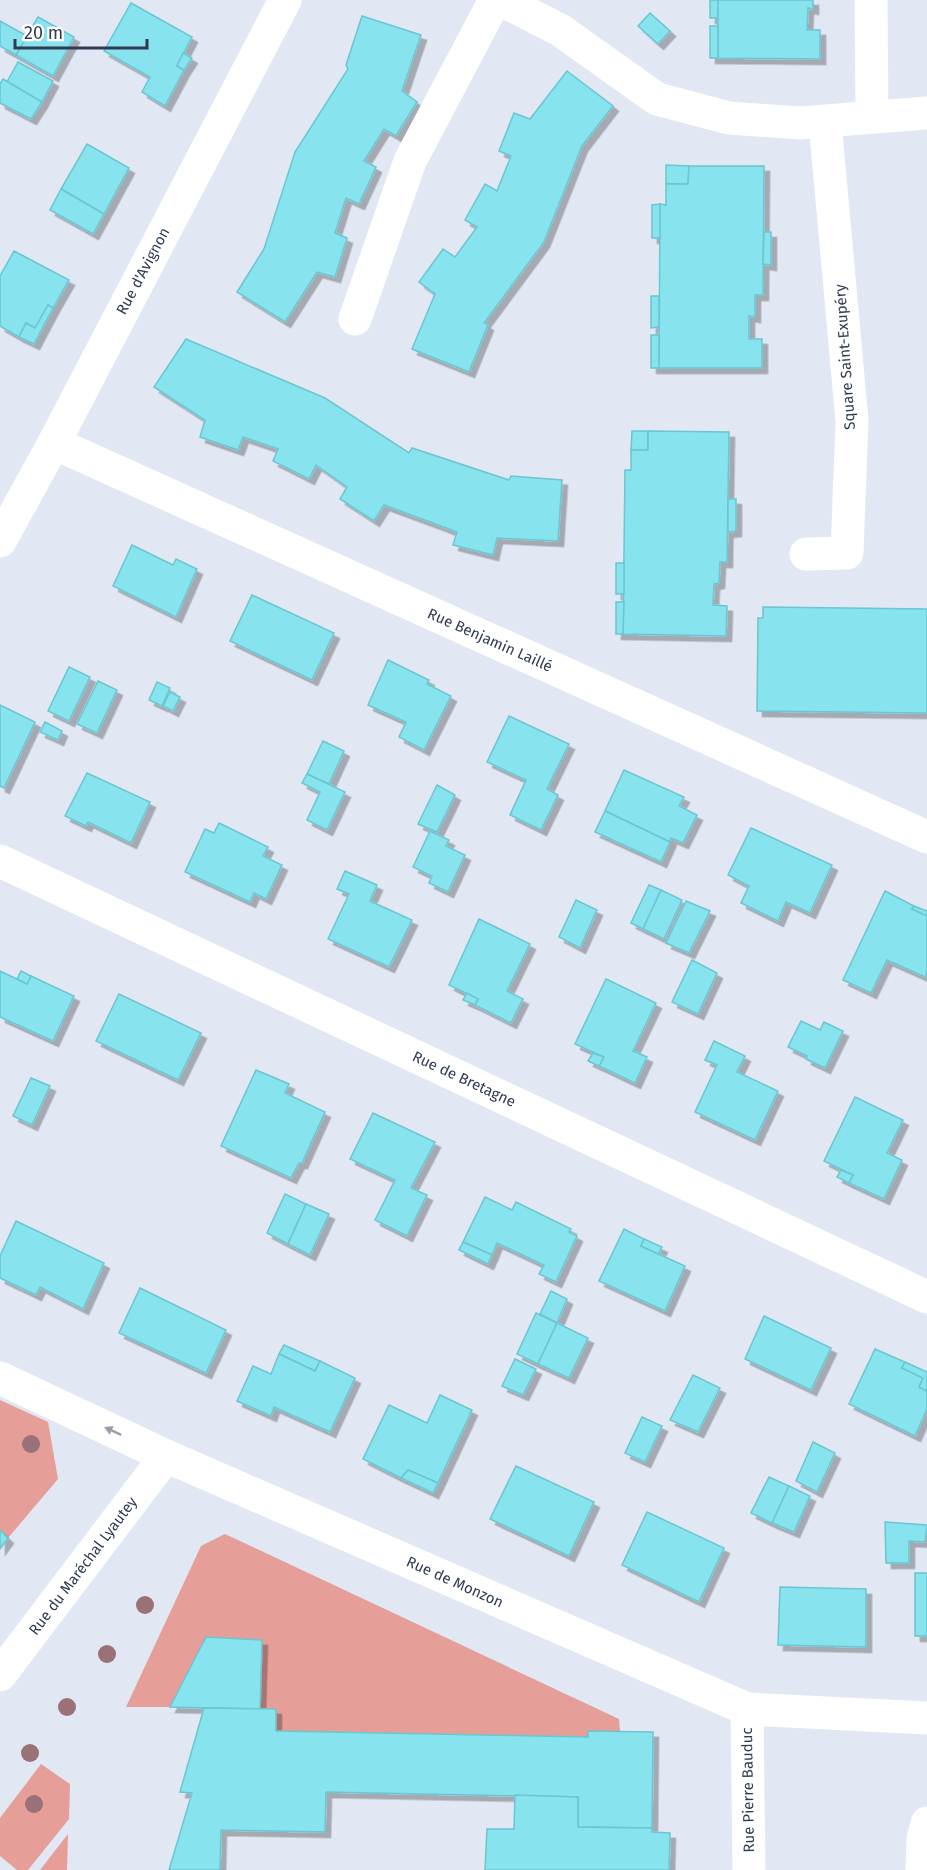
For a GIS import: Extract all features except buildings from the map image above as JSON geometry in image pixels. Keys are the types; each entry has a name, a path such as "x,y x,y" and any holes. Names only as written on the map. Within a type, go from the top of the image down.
{"street":[{"name":"Rue d'Avignon","path":"0,541 54,443 285,0"},
{"path":"355,319 410,161 495,0"},
{"path":"501,0 560,30 657,99 729,117 800,123 927,113"},
{"path":"871,0 872,117"},
{"name":"Square Saint-Exupéry","path":"806,554 847,553 852,422 825,122"},
{"name":"Rue Benjamin Laillé","path":"54,443 927,837"},
{"name":"Rue de Bretagne","path":"0,861 927,1297"},
{"name":"Rue de Monzon","path":"0,1378 166,1456 747,1709 927,1718"},
{"name":"Rue du Maréchal Lyautey","path":"0,1675 166,1456"},
{"name":"Rue Pierre Bauduc","path":"747,1709 749,1870"},
{"path":"922,1870 922,1839 927,1823"}],"shaded area":[{"path":"0,1400 48,1422 58,1479 8,1538 0,1530"},
{"path":"225,1534 619,1719 620,1731 589,1731 588,1737 276,1731 276,1709 260,1709 262,1640 206,1637 170,1707 126,1707 201,1546"},
{"path":"41,1764 70,1784 69,1819 28,1870 17,1870 0,1856 0,1818"},
{"path":"68,1834 67,1870 40,1870"}]}
